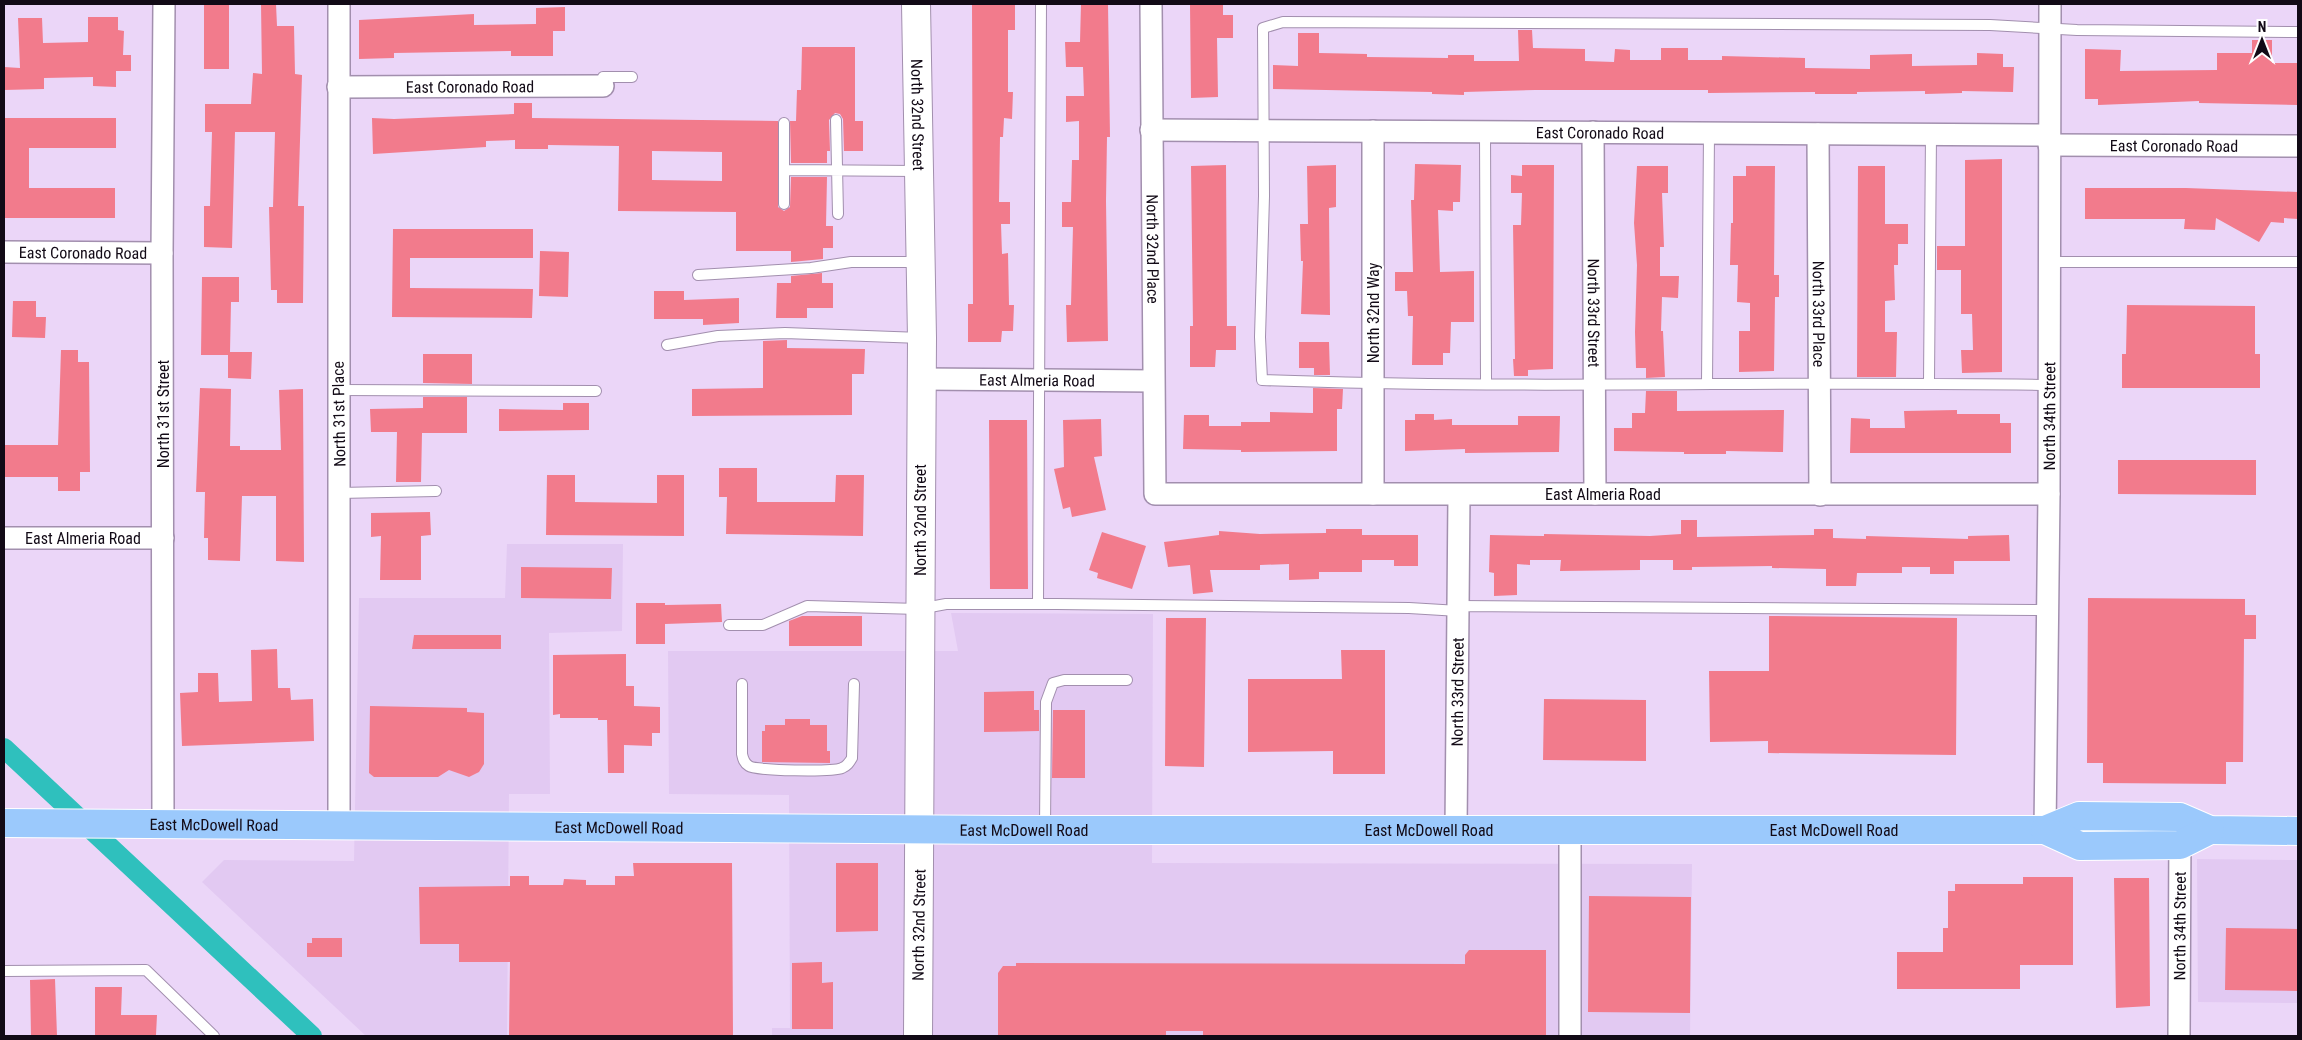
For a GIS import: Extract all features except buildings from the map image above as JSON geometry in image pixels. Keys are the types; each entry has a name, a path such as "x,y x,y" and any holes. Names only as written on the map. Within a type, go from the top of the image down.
{"main road":[{"name":"North 32nd Street","path":"916,4 922,338 918,1036"},
{"name":"East McDowell Road","path":"4,823 1045,830 2045,830 2080,816 2180,817 2210,830 2298,831"},
{"name":"East McDowell Road","path":"2045,830 2080,846 2180,845 2210,830"}],"street":[{"name":"North 31st Street","path":"163,824 162,253 164,4"},
{"name":"North 31st Place","path":"339,4 339,824"},
{"name":"North 32nd Place","path":"1151,4 1150,130 1155,494"},
{"name":"North 34th Street","path":"2045,830 2049,494 2050,4"},
{"name":"East Coronado Road","path":"338,87 603,86"},
{"name":"East Coronado Road","path":"1150,130 1931,134 2049,140 2298,146"},
{"name":"North 32nd Way","path":"1372,494 1373,131"},
{"name":"North 33rd Street","path":"1593,132 1595,494"},
{"name":"North 33rd Place","path":"1818,134 1820,495"},
{"name":"East Coronado Road","path":"4,252 162,253"},
{"name":"East Almeria Road","path":"921,379 1153,381"},
{"name":"East Almeria Road","path":"1155,494 2049,494"},
{"name":"North 33rd Street","path":"1456,830 1459,495"},
{"name":"East Almeria Road","path":"4,538 163,538"},
{"name":"North 34th Street","path":"2179,1036 2180,817"},
{"path":"1570,830 1570,1036"}],"lane":[{"path":"1038,604 1041,4"},
{"path":"2049,385 1929,382 1820,384 1373,384 1262,380 1260,337 1264,131 1263,28 1283,22 1990,25 2050,29 2298,32"},
{"path":"603,86 603,77 632,77"},
{"path":"836,120 838,214"},
{"path":"784,123 784,204"},
{"path":"1485,132 1486,383"},
{"path":"1707,384 1709,133"},
{"path":"1929,382 1931,134"},
{"path":"784,170 918,171"},
{"path":"698,275 810,268 851,262 920,262"},
{"path":"2050,262 2298,262"},
{"path":"667,344 718,336 785,333 922,338"},
{"path":"339,390 596,391"},
{"path":"339,492 436,491"},
{"path":"729,625 763,625 807,606 919,609 946,604 1459,609 2048,610"},
{"path":"1045,830 1046,702 1048,692 1053,683 1064,680 1127,680"},
{"path":"742,684 742,754 744,762 751,768 829,770 840,769 849,764 852,758 854,684"},
{"path":"4,971 146,970 214,1036"}],"shaded area":[{"path":"507,544 623,544 622,631 549,633 550,794 509,794 507,1036 366,1036 202,882 224,860 354,861 359,598 505,598"},
{"path":"951,613 1153,614 1152,863 1692,864 1690,1036 772,1036 772,1028 790,1028 789,795 669,794 668,651 958,651"},
{"path":"2197,859 2298,860 2298,1003 2198,1002"}],"waterway":[{"path":"4,748 312,1036"}]}
